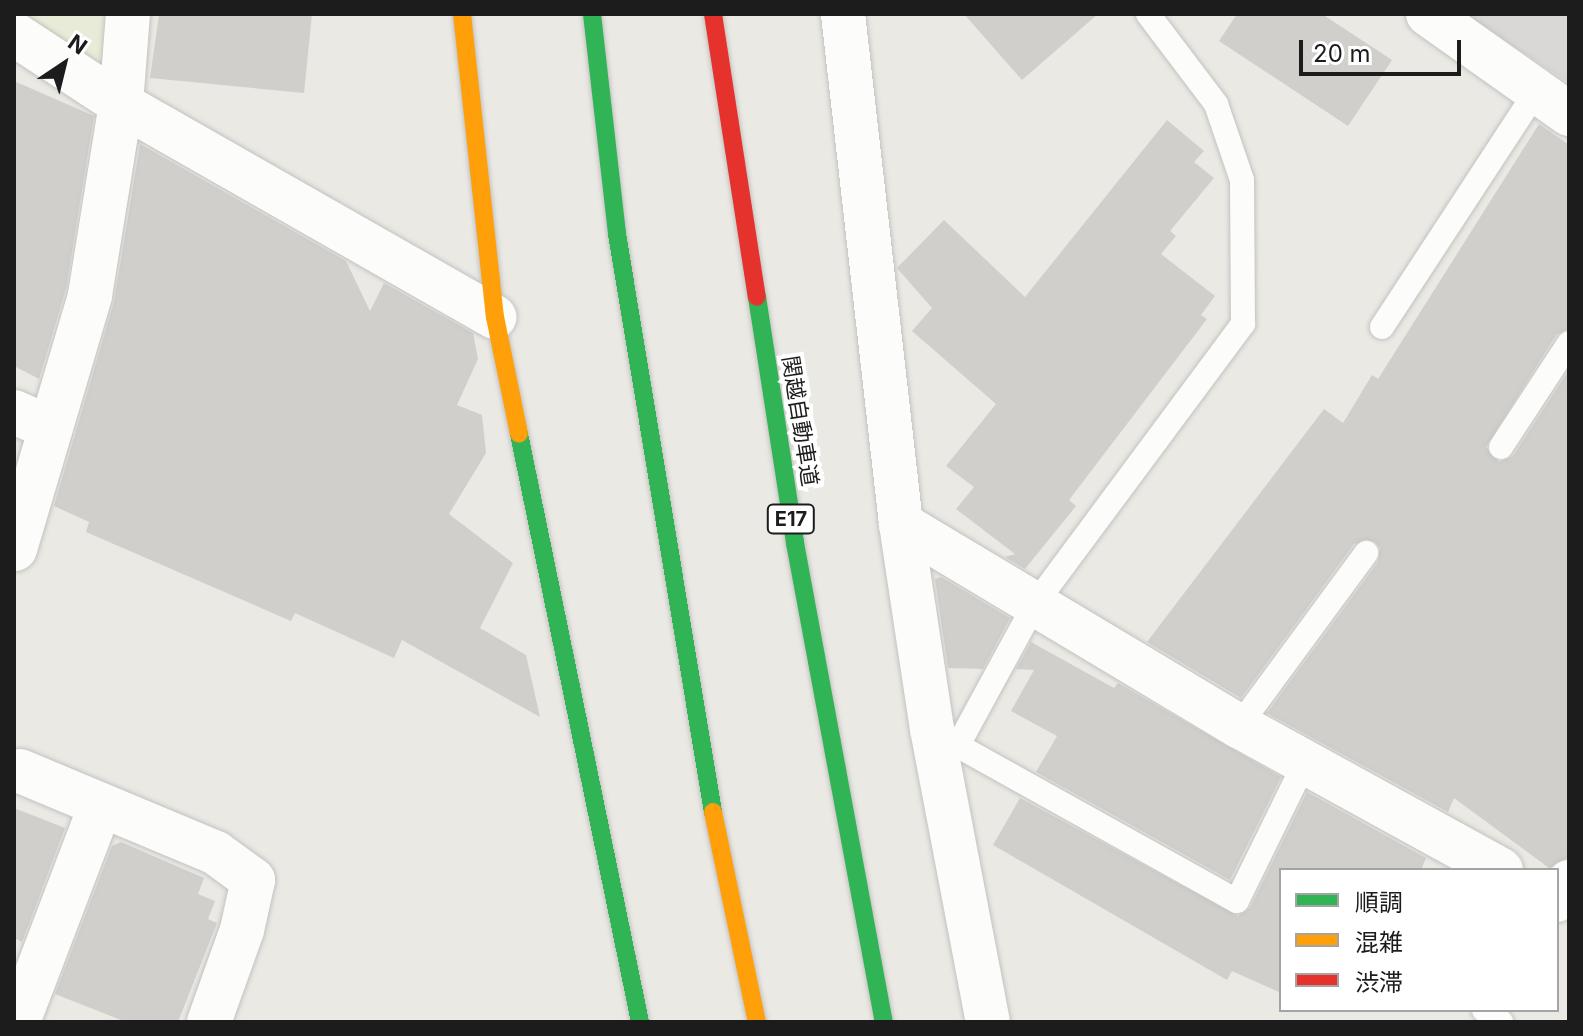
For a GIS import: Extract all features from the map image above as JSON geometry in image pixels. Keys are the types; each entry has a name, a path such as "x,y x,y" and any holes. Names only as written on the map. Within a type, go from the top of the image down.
{"main road":[{"path":"462,14 495,317 640,1022"},
{"path":"592,14 617,234 718,844 757,1022"},
{"name":"関越自動車道","path":"713,14 795,543 884,1022"}],"street":[{"path":"15,549 33,420 90,295 121,104 128,14"},
{"path":"843,14 901,524 944,738 988,1022"},
{"path":"1428,14 1552,103"},
{"path":"14,34 121,104 495,317"},
{"path":"901,524 1239,726 1305,762 1453,858 1493,868"},
{"path":"17,768 216,853 253,880 242,930 209,1022"},
{"path":"18,1022 101,805"}],"lane":[{"path":"1148,14 1216,104 1242,180 1243,324 1035,604 944,738 1237,901 1305,762"},
{"path":"1382,327 1552,103"},
{"path":"1501,447 1569,343"},
{"path":"14,557 15,549"},
{"path":"1239,726 1366,553"}],"shaded area":[{"path":"1465,14 1569,14 1569,83"}],"green space":[{"path":"19,14 109,14 105,65"}],"building":[{"path":"159,14 312,14 304,93 150,78"},
{"path":"964,14 1098,14 1022,80"},
{"path":"1237,14 1322,14 1392,60 1348,126 1219,41"},
{"path":"14,81 94,116 66,289 39,379 14,366"},
{"path":"1167,120 1204,151 1194,162 1214,178 1170,231 1176,236 1161,254 1215,296 1201,315 1207,319 1069,500 1076,506 1025,569 1005,557 1015,554 956,509 974,487 946,466 996,404 912,331 932,308 897,268 944,220 1025,297"},
{"path":"1539,124 1569,145 1569,328 1556,335 1486,447 1499,462 1513,456 1569,370 1569,857 1549,868 1454,798 1448,812 1267,713 1378,562 1380,548 1374,541 1354,544 1241,698 1147,642 1324,409 1343,423 1372,375 1378,379"},
{"path":"140,144 346,261 370,311 384,283 473,333 478,359 457,405 482,415 486,453 449,514 513,563 480,628 526,655 540,717 402,640 394,658 295,613 291,621 86,532 89,522 54,506 114,302"},
{"path":"941,577 1010,618 983,669 948,668 935,579"},
{"path":"1031,642 1114,688 1118,683 1281,777 1230,880 1036,772 1057,736 1011,711 1034,670 1016,669"},
{"path":"1307,792 1426,858 1422,868 1279,868 1279,992 1232,971 1227,980 993,845 1020,798 1238,916 1250,908"},
{"path":"14,808 65,828 22,942 14,938"},
{"path":"121,842 204,878 198,894 215,901 208,919 217,923 178,1022 126,1022 55,994 112,846"}],"traffic: fast":[{"path":"592,14 617,234 713,812"},
{"path":"757,297 795,543 884,1022"},
{"path":"519,434 640,1022"}],"traffic: slow":[{"path":"462,14 495,317 519,434"},
{"path":"713,812 757,1022"}],"traffic: jam":[{"path":"713,14 757,297"}]}
